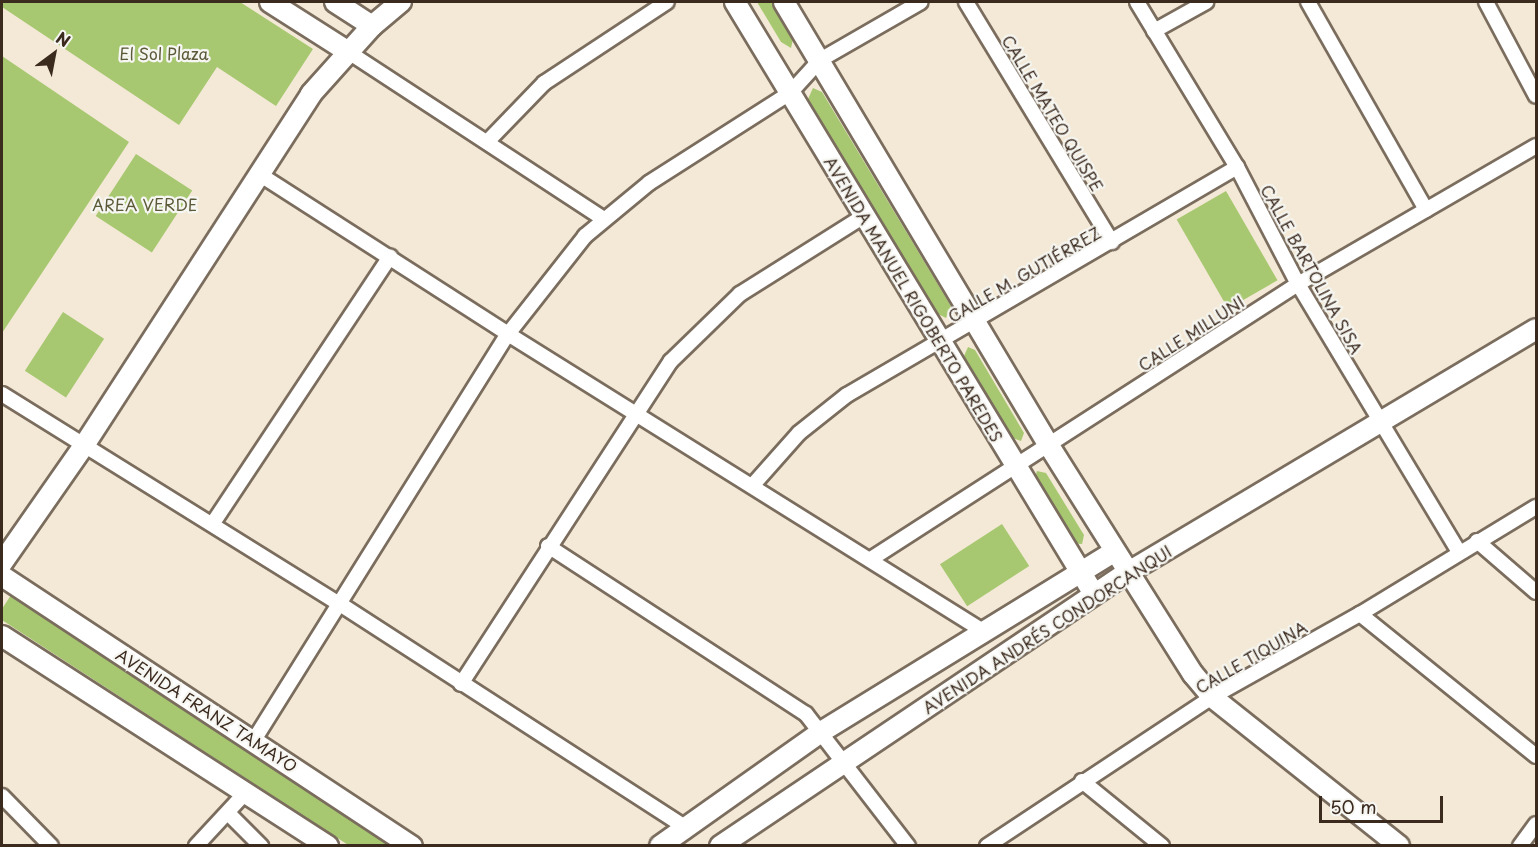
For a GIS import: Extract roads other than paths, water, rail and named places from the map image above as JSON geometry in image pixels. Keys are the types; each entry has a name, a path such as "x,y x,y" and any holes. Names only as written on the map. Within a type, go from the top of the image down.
{"street":[{"path":"270,2 604,219"},
{"path":"335,2 372,26"},
{"path":"2,563 83,447 311,94 372,26 400,2"},
{"path":"487,142 544,83 668,2"},
{"name":"AVENIDA MANUEL RIGOBERTO PAREDES","path":"735,2 1013,465 1095,594"},
{"path":"784,2 977,319 1048,444 1114,552 1212,697 1399,846"},
{"path":"254,740 508,334 563,261 604,219 649,183 790,93 820,60 921,2"},
{"name":"CALLE MATEO QUISPE","path":"966,2 1112,242"},
{"name":"CALLE BARTOLINA SISA","path":"1137,2 1237,167 1298,284 1459,552"},
{"path":"1154,31 1206,2"},
{"path":"1308,2 1426,210"},
{"path":"1486,2 1536,96"},
{"name":"CALLE MILLUNI","path":"871,559 1013,465 1298,284 1536,146"},
{"name":"CALLE M. GUTIÉRREZ","path":"752,486 775,456 824,410 1237,167"},
{"path":"260,174 508,334 635,411 983,631"},
{"path":"460,684 635,411 670,361 740,294 864,216"},
{"path":"213,523 390,257"},
{"name":"AVENIDA ANDRÉS CONDORCANQUI","path":"720,846 1127,573 1382,423 1536,329"},
{"path":"2,394 83,447 213,523 685,827"},
{"name":"CALLE TIQUINA","path":"987,846 1212,697 1360,614 1536,507"},
{"path":"1477,541 1536,592"},
{"path":"548,546 806,714 908,846"},
{"name":"AVENIDA ANDRÉS CONDORCANQUI","path":"660,846 821,732 1114,552"},
{"name":"AVENIDA FRANZ TAMAYO","path":"2,576 412,846"},
{"path":"1360,614 1536,756"},
{"path":"2,636 328,846"},
{"path":"1082,781 1156,844"},
{"path":"195,846 246,792"},
{"path":"2,796 51,846"},
{"path":"228,813 261,846"},
{"path":"1520,846 1536,824"}],"park label":[{"name":"El Sol Plaza","path":"164,53"},
{"name":"AREA VERDE","path":"145,204"}]}
